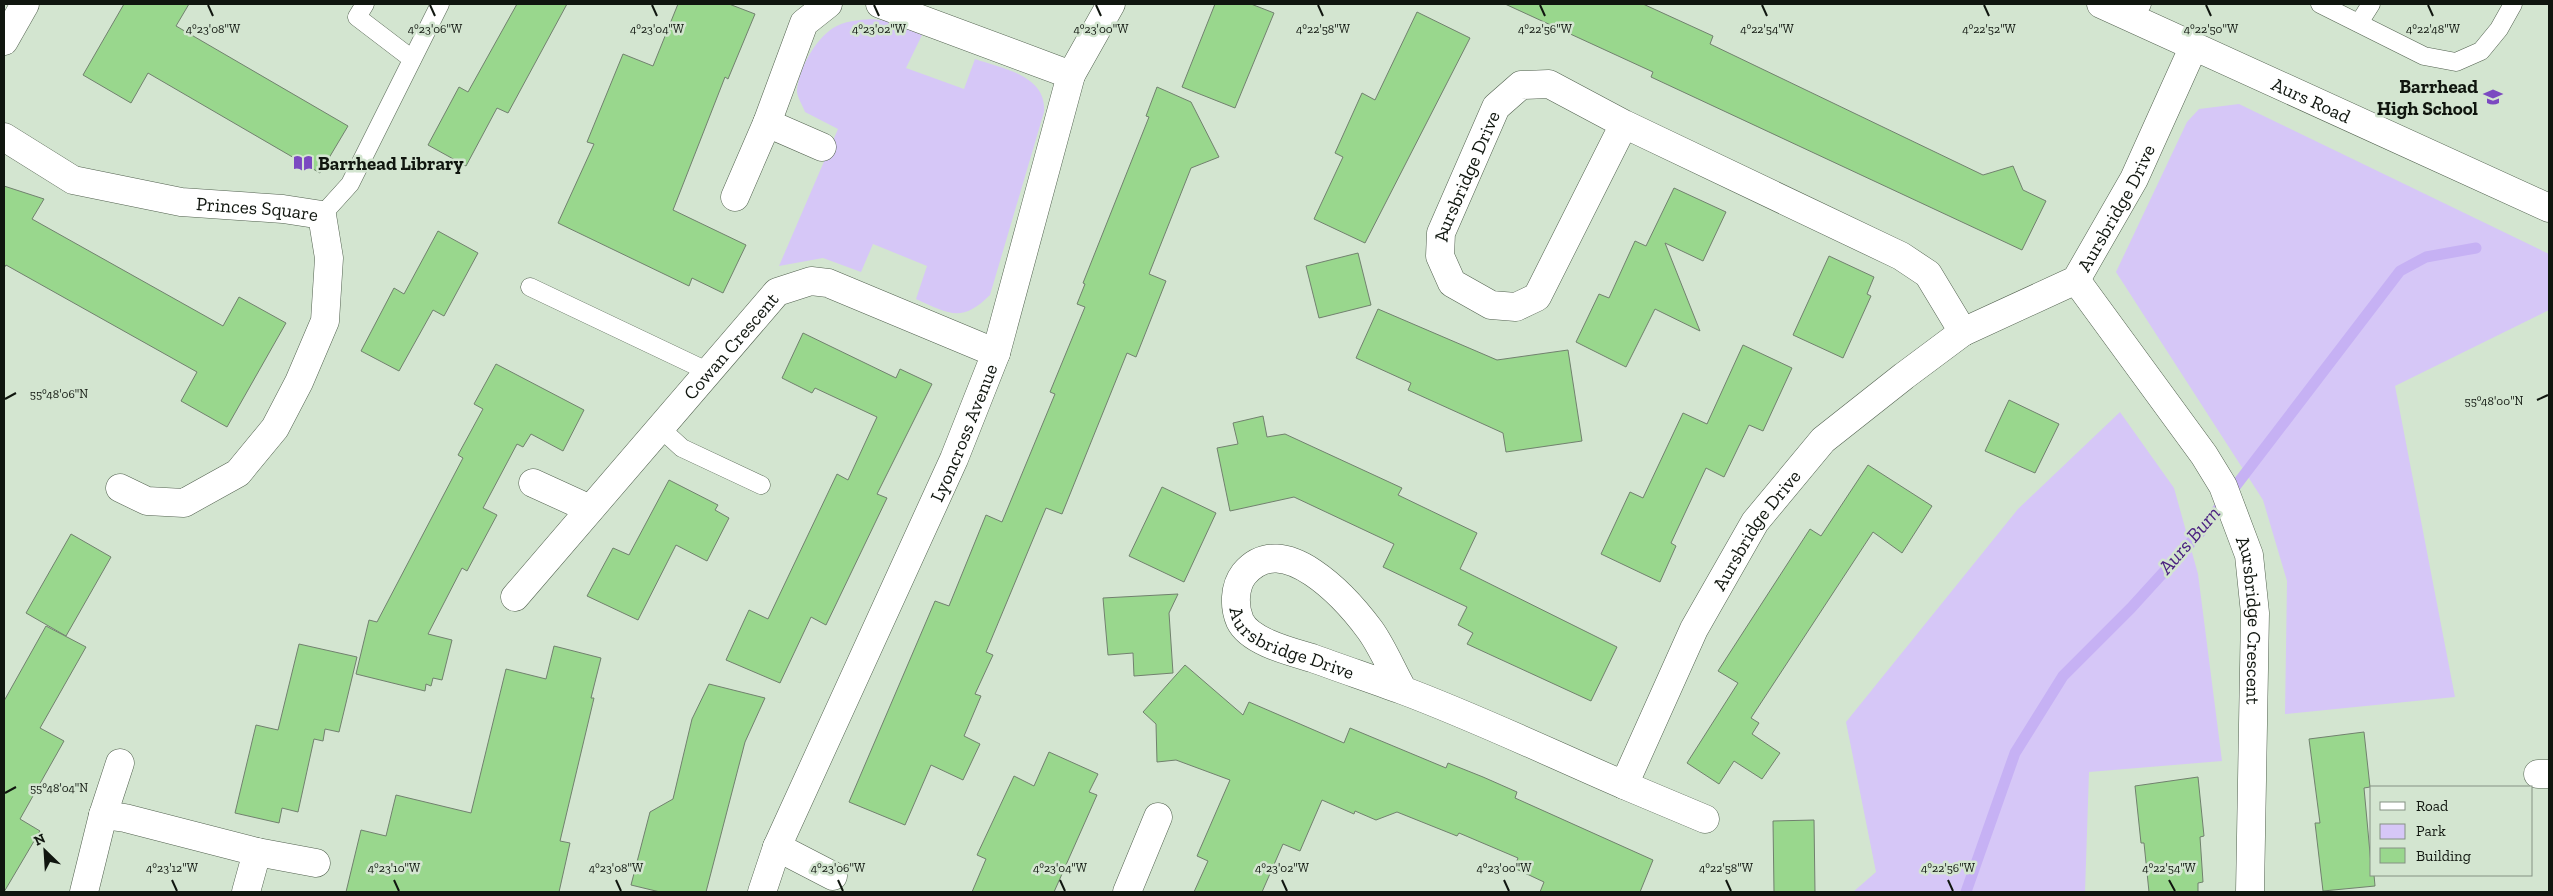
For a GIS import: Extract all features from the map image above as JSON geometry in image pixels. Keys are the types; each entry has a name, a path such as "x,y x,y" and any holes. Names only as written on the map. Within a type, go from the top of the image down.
{"street":[{"path":"4,41 25,4"},
{"path":"735,197 767,123 804,23 828,4"},
{"path":"880,4 920,11 1071,75"},
{"name":"Lyoncross Avenue","path":"762,892 776,847 954,458 996,353 1071,75 1110,4"},
{"name":"Aurs Road","path":"2101,4 2138,12 2193,48 2549,208"},
{"name":"Aursbridge Drive","path":"1624,785 1694,628 1755,522 1823,440 1963,332 2076,280 2134,179 2193,48"},
{"name":"Aursbridge Drive","path":"1624,124 1538,297 1516,307 1491,305 1452,283 1440,256 1441,233 1496,107 1521,85 1549,84 1624,124 1901,256 1928,274 1963,332"},
{"path":"767,123 822,147"},
{"name":"Princes Square","path":"4,137 73,180 182,202 283,209 322,215 329,258 324,321 299,382 275,428 238,473 184,503 147,501 120,488"},
{"name":"Aursbridge Crescent","path":"2076,280 2204,455 2223,486 2249,555 2255,613 2250,892"},
{"name":"Cowan Crescent","path":"515,598 659,427 777,292 811,282 828,283 996,353"},
{"path":"533,483 590,509"},
{"name":"Aursbridge Drive","path":"1403,690 1371,632 1344,599 1316,574 1280,558 1260,562 1243,575 1236,595 1236,611 1242,625 1264,641 1403,690 1705,819"},
{"path":"84,892 103,815 120,763"},
{"path":"103,815 125,818 257,852 316,863"},
{"path":"1127,892 1158,817"},
{"path":"776,847 834,876"},
{"path":"246,892 257,852"}],"lane":[{"path":"365,4 357,17 412,59"},
{"path":"322,215 350,184 440,4"},
{"path":"2320,4 2424,56 2456,62 2481,51 2499,29 2513,4"},
{"path":"2359,23 2371,4"},
{"path":"530,287 707,371"},
{"path":"659,427 682,448 761,485"}],"green space":[{"path":"871,19 888,21 922,35 906,68 964,89 975,59 1021,75 1031,82 1043,100 1044,112 990,295 971,310 963,313 947,312 916,299 927,266 873,244 861,272 823,258 779,266 838,129 805,112 797,91 801,73 814,47 826,33 847,22"},
{"path":"2239,104 2549,254 2549,310 2395,386 2455,697 2285,714 2287,581 2263,500 2116,272 2187,122 2199,109"},
{"path":"2120,412 2174,488 2198,574 2222,761 2089,772 2085,892 1853,892 1876,872 1846,722 2018,509"}],"building":[{"path":"124,4 189,4 176,26 348,126 320,173 148,73 131,103 83,75"},
{"path":"517,4 567,4 508,113 497,108 466,166 428,145 459,87 468,92"},
{"path":"678,4 729,4 755,14 728,79 725,77 673,210 746,245 723,293 692,278 689,286 558,223 594,144 587,142 623,54 653,66"},
{"path":"1215,4 1251,4 1274,13 1235,108 1182,87"},
{"path":"1505,4 1643,4 1713,36 1710,44 1983,175 2013,166 2023,190 2046,201 2022,250 1651,77 1653,72"},
{"path":"1417,12 1470,38 1365,243 1314,219 1343,157 1335,153 1362,93 1375,100"},
{"path":"1157,87 1191,102 1219,157 1191,168 1149,274 1166,281 1136,357 1127,353 1062,514 1046,508 986,652 993,655 975,694 981,696 964,736 980,744 963,780 931,765 905,825 849,802 935,601 949,606 986,515 1002,522 1055,394 1050,392 1085,307 1077,304 1085,284 1083,283 1149,117 1146,116"},
{"path":"4,186 44,199 32,219 223,326 239,297 286,323 227,427 181,401 197,372 6,265 4,268"},
{"path":"1674,188 1726,212 1703,261 1665,243 1700,331 1655,309 1626,367 1576,342 1599,294 1609,298 1635,241 1646,246"},
{"path":"438,231 478,253 444,316 433,310 399,371 361,351 394,288 404,294"},
{"path":"1358,253 1371,305 1319,318 1306,266"},
{"path":"1829,256 1874,277 1867,294 1871,296 1843,358 1793,335"},
{"path":"1378,309 1497,360 1568,350 1582,441 1506,452 1503,433 1408,390 1411,383 1356,358"},
{"path":"803,333 896,378 900,369 932,384 877,494 887,498 826,625 811,617 780,683 726,660 749,610 768,619 837,474 848,480 877,417 815,388 812,393 782,378"},
{"path":"1743,345 1792,368 1763,431 1749,425 1724,477 1706,468 1671,543 1676,546 1660,582 1601,554 1630,492 1643,498 1683,413 1707,424"},
{"path":"496,364 584,410 563,451 531,434 523,447 517,444 483,508 497,515 467,571 462,568 428,634 452,640 442,680 433,678 431,686 426,684 425,691 356,674 369,620 377,622 463,458 458,455 483,409 474,404"},
{"path":"2009,400 2059,424 2035,473 1985,451"},
{"path":"1263,416 1267,437 1285,434 1402,488 1398,495 1477,533 1460,569 1617,647 1591,701 1467,644 1473,633 1458,625 1467,607 1383,567 1394,544 1294,497 1230,511 1217,448 1238,444 1233,423"},
{"path":"1868,465 1932,506 1902,553 1873,532 1751,718 1759,723 1752,734 1780,753 1762,779 1734,761 1719,784 1687,763 1738,683 1718,671 1810,529 1821,536"},
{"path":"669,480 718,505 715,510 729,518 707,561 676,545 638,620 587,596 613,548 629,555"},
{"path":"1162,487 1216,513 1184,582 1129,556"},
{"path":"71,534 111,557 66,636 26,613"},
{"path":"1178,594 1169,613 1173,673 1134,676 1133,653 1108,655 1103,598"},
{"path":"46,626 86,647 40,728 64,741 20,819 40,831 4,892 4,701"},
{"path":"299,644 357,657 339,732 325,729 323,741 314,739 298,812 282,808 279,823 235,813 256,725 278,730"},
{"path":"554,646 601,658 591,698 594,698 560,841 570,843 559,892 346,892 361,830 386,836 396,795 471,813 506,669 546,679"},
{"path":"1185,665 1243,715 1249,702 1344,743 1350,728 1446,768 1448,763 1517,792 1515,798 1653,860 1640,892 1540,892 1544,882 1514,868 1518,858 1459,833 1457,836 1397,812 1376,820 1355,811 1354,814 1322,800 1300,851 1283,844 1262,892 1194,892 1208,861 1197,856 1230,780 1176,760 1157,762 1156,724 1143,712"},
{"path":"709,684 765,698 745,742 706,892 660,892 631,885 650,812 673,799 692,719"},
{"path":"2364,732 2370,787 2364,788 2370,853 2370,876 2374,876 2375,886 2323,891 2315,823 2320,823 2309,739"},
{"path":"1049,752 1098,774 1089,792 1097,795 1054,892 972,892 986,859 977,855 1014,776 1034,786"},
{"path":"2198,777 2204,836 2200,837 2203,882 2198,883 2198,892 2149,892 2144,843 2141,843 2135,786"},
{"path":"1814,820 1815,892 1774,892 1773,821"}],"waterway":[{"name":"Aurs Burn","path":"1966,892 2015,753 2063,676 2131,608 2202,530 2400,271 2426,257 2476,248"}],"place":[{"name":"Barrhead High School","path":"2493,97"},
{"name":"Barrhead Library","path":"303,163"}]}
